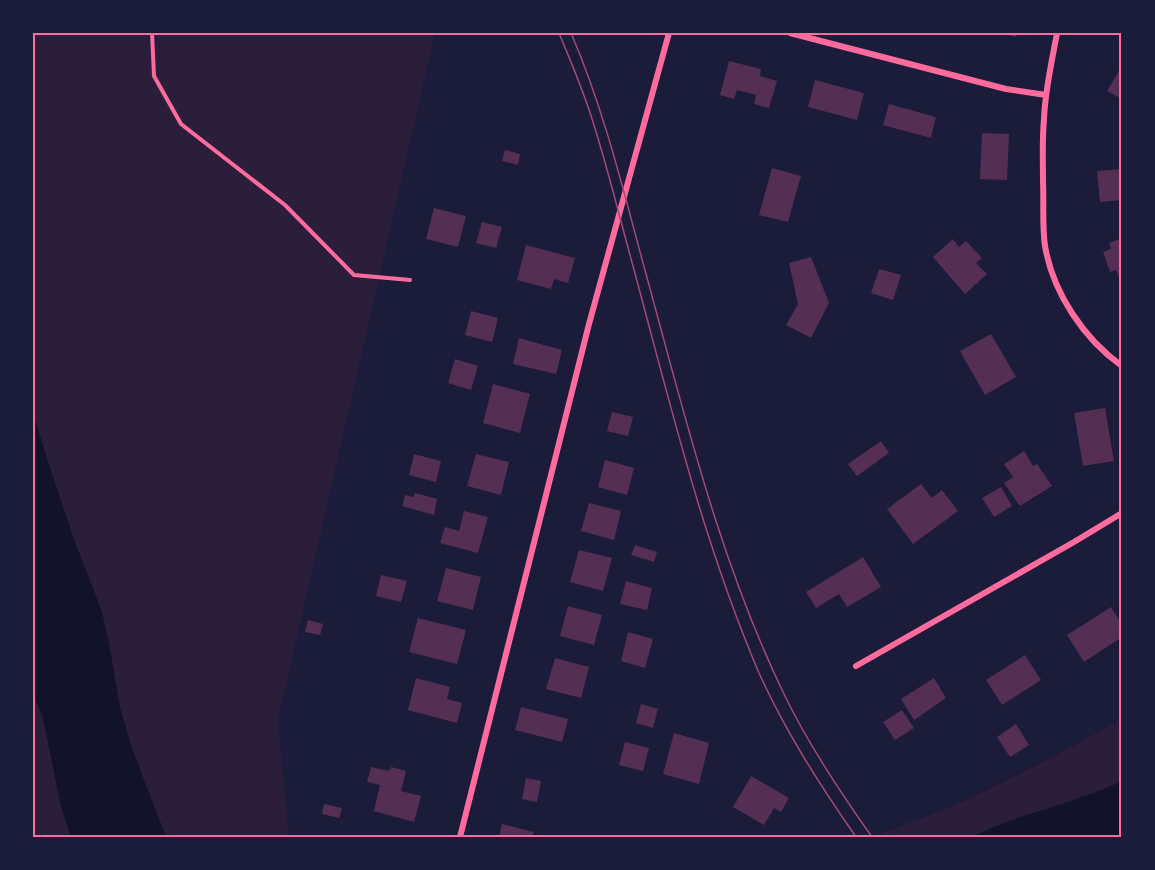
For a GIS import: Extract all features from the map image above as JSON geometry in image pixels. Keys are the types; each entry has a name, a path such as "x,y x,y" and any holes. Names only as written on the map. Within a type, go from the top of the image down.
{"street":[{"path":"460,837 589,324 669,33"},
{"path":"790,33 1006,88 1046,95"},
{"path":"1057,33 1044,117 1045,246 1057,284 1076,320 1095,343 1122,366"},
{"path":"856,666 1122,513"}],"path":[{"path":"152,33 154,76 182,124 285,205 354,275 410,280"}],"shaded area":[{"path":"33,33 435,33 278,720 289,837 166,837 132,749 120,708 102,612 73,537 33,414"},
{"path":"33,414 73,537 102,612 120,708 132,749 166,837 71,837 61,806 43,718 33,694"},
{"path":"33,694 43,718 61,806 71,837 33,837"},
{"path":"1122,719 1122,781 1106,789 992,827 972,837 886,837 883,833 984,791 1044,762"},
{"path":"1122,781 1122,837 972,837 1009,821"}],"building":[{"path":"1000,33 1017,33 1016,37"},
{"path":"729,61 761,69 760,76 777,81 769,108 754,104 756,95 737,90 734,99 720,95"},
{"path":"1120,69 1122,70 1122,99 1107,91"},
{"path":"815,80 864,93 857,120 808,107"},
{"path":"889,104 936,117 931,138 883,125"},
{"path":"982,133 1009,134 1007,180 980,179"},
{"path":"505,150 520,154 518,165 502,161"},
{"path":"772,168 801,176 788,222 759,215"},
{"path":"1122,169 1122,200 1100,202 1097,171"},
{"path":"434,208 466,216 458,247 426,239"},
{"path":"482,222 502,227 496,248 476,243"},
{"path":"1122,238 1122,276 1119,277 1116,270 1110,272 1103,252 1111,249 1109,243"},
{"path":"953,239 959,247 966,241 982,258 976,263 987,274 965,294 933,257"},
{"path":"526,245 575,258 568,283 554,279 551,289 517,280"},
{"path":"811,257 829,303 811,338 786,325 798,304 789,263"},
{"path":"879,269 901,275 893,300 871,293"},
{"path":"471,311 498,318 492,342 465,335"},
{"path":"991,334 1016,377 985,395 960,351"},
{"path":"519,338 562,350 556,374 513,364"},
{"path":"455,359 478,366 471,390 448,383"},
{"path":"493,384 530,394 520,433 483,423"},
{"path":"1105,408 1114,461 1083,466 1074,413"},
{"path":"612,412 633,417 628,436 607,431"},
{"path":"881,441 889,453 857,476 848,464"},
{"path":"1024,451 1033,466 1037,464 1052,486 1020,506 1004,483 1013,477 1004,464"},
{"path":"414,454 441,461 436,482 409,475"},
{"path":"476,454 509,462 501,495 467,486"},
{"path":"605,460 634,468 627,495 598,487"},
{"path":"921,484 932,498 942,490 958,511 913,544 887,509"},
{"path":"1001,487 1012,506 994,517 982,498"},
{"path":"415,493 437,499 434,515 402,506 405,495 413,497"},
{"path":"589,503 621,511 614,540 581,531"},
{"path":"464,511 488,517 478,553 440,543 445,527 459,531"},
{"path":"635,545 657,552 654,562 631,555"},
{"path":"579,550 612,558 603,591 570,582"},
{"path":"863,557 881,587 847,607 839,594 816,608 806,592"},
{"path":"446,568 481,577 473,610 437,601"},
{"path":"381,575 407,581 401,602 376,596"},
{"path":"626,581 652,588 647,610 620,604"},
{"path":"568,606 602,615 594,645 560,636"},
{"path":"1111,607 1122,625 1122,637 1084,662 1067,635"},
{"path":"418,618 466,630 457,664 409,652"},
{"path":"308,620 323,624 320,635 305,632"},
{"path":"628,632 653,639 645,668 621,661"},
{"path":"1025,655 1041,680 1002,705 986,680"},
{"path":"555,658 589,667 581,698 546,689"},
{"path":"416,678 450,687 447,699 462,703 457,723 408,710"},
{"path":"934,678 946,698 914,720 901,699"},
{"path":"641,704 658,709 653,728 636,723"},
{"path":"521,707 568,719 562,742 515,730"},
{"path":"902,710 914,728 895,740 883,722"},
{"path":"1016,724 1029,745 1010,757 997,737"},
{"path":"674,733 709,743 699,784 663,774"},
{"path":"625,742 649,748 643,771 619,765"},
{"path":"371,767 389,771 391,767 406,771 401,791 421,796 414,822 374,811 380,785 367,782"},
{"path":"751,776 789,798 781,812 774,808 764,825 733,807"},
{"path":"526,778 541,781 537,802 522,799"},
{"path":"324,804 342,808 339,818 322,814"},
{"path":"502,824 534,832 532,837 499,837"}],"tram line":[{"path":"559,33 581,88 598,140 689,472 739,624 780,716 816,778 856,837"},
{"path":"571,33 593,89 611,146 688,427 740,590 793,713 825,767 872,837"}]}
